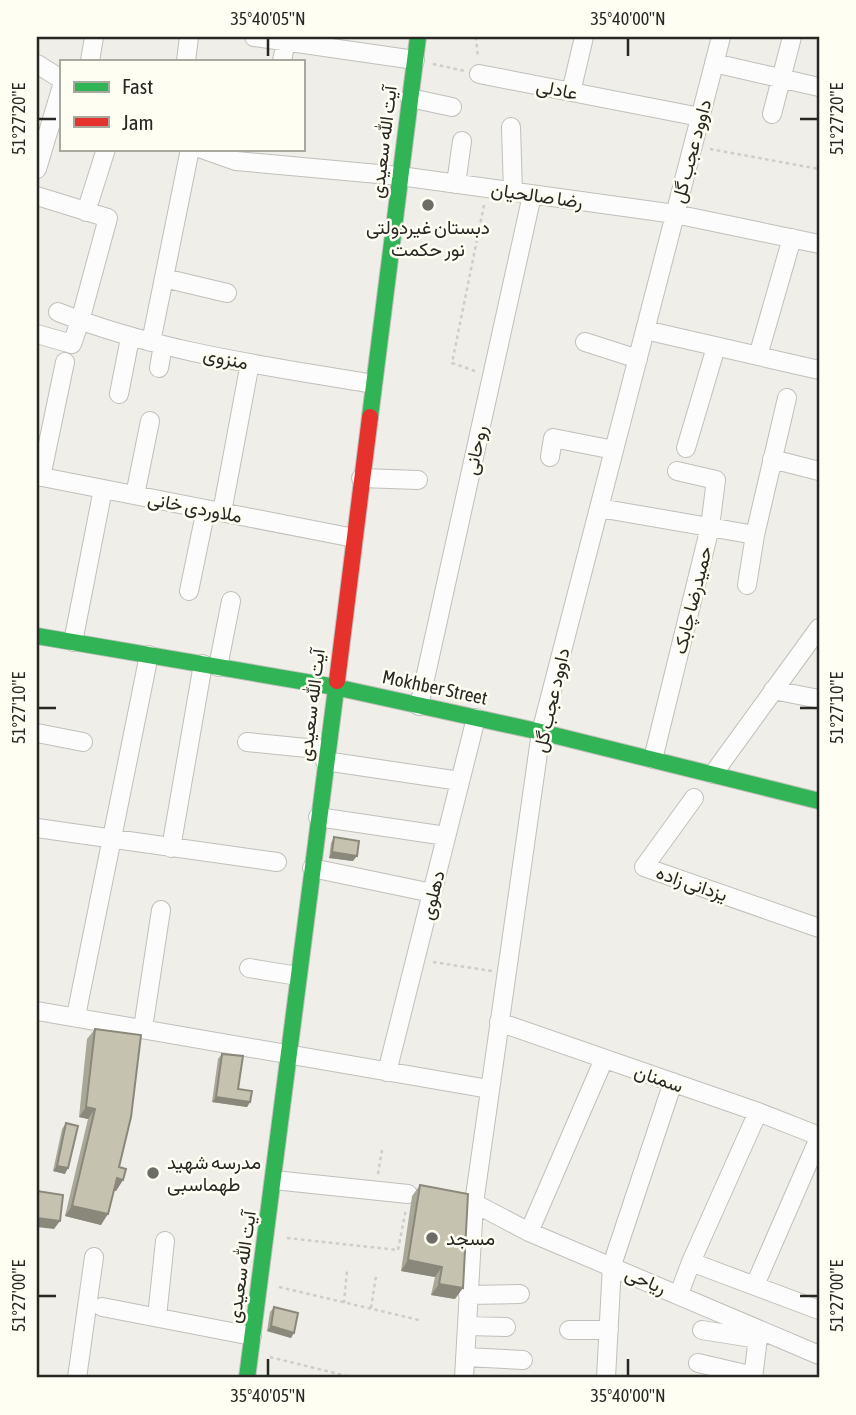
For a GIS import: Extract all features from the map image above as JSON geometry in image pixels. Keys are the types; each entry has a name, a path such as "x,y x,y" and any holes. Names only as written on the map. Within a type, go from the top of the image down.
{"main road":[{"name":"آیت الله سعیدی","path":"247,1378 418,37"},
{"name":"Mokhber Street","path":"37,636 335,687 541,732 819,801"}],"street":[{"path":"90,60 94,37"},
{"path":"186,60 189,37"},
{"path":"254,37 415,61"},
{"path":"571,92 584,37"},
{"name":"داوود عجب گل","path":"464,1378 474,1203 541,732 721,37"},
{"path":"772,114 792,37"},
{"path":"281,39 282,60"},
{"path":"714,63 819,87"},
{"path":"37,64 60,78"},
{"name":"عادلی","path":"480,74 700,117"},
{"path":"37,169 60,92"},
{"path":"410,98 452,107"},
{"path":"511,127 513,192"},
{"path":"456,184 462,141"},
{"path":"86,212 106,150"},
{"path":"159,368 157,343 164,278 190,150"},
{"name":"رضا صالحیان","path":"205,150 236,161 263,156 675,214 819,244"},
{"path":"37,195 108,218 72,344 37,334"},
{"name":"روحانی","path":"419,706 532,195"},
{"path":"758,356 792,238"},
{"path":"164,278 227,293"},
{"name":"منزوی","path":"58,312 130,338 250,363 373,384"},
{"path":"645,330 819,370"},
{"path":"118,394 130,338"},
{"path":"585,342 638,359"},
{"path":"686,448 716,347"},
{"path":"39,477 45,421 65,362"},
{"path":"189,591 214,511 250,363"},
{"path":"747,585 755,535 787,398"},
{"path":"135,495 150,421"},
{"path":"550,457 553,438 614,450"},
{"path":"772,459 819,471"},
{"name":"حمیدرضا چابک","path":"653,759 710,527 716,480 677,471"},
{"name":"ملاوردی خانی","path":"39,477 354,538"},
{"path":"361,478 418,480"},
{"path":"73,642 103,489"},
{"path":"599,508 755,535"},
{"path":"171,848 211,666 231,601"},
{"path":"713,774 773,690 812,649 819,628"},
{"path":"76,1016 149,655"},
{"path":"773,690 819,699"},
{"name":"دهلوی","path":"387,1072 476,718"},
{"path":"37,733 83,742"},
{"path":"247,742 460,781"},
{"name":"یزدانی زاده","path":"694,798 644,867 819,928"},
{"path":"318,817 446,836"},
{"path":"37,828 277,862"},
{"path":"312,868 432,893"},
{"path":"144,1028 161,910"},
{"path":"249,968 298,976"},
{"path":"37,1011 489,1090"},
{"name":"سمنان","path":"499,1022 758,1111 819,1137"},
{"path":"529,1232 604,1059"},
{"path":"606,1378 612,1265 673,1083"},
{"path":"679,1294 758,1111"},
{"path":"755,1285 819,1137"},
{"path":"274,1180 408,1194"},
{"name":"ریاحی","path":"474,1203 529,1232 679,1294 758,1334 819,1355"},
{"path":"157,1317 165,1241"},
{"path":"77,1378 94,1258"},
{"path":"691,1262 819,1310"},
{"path":"468,1295 520,1294"},
{"path":"102,1307 157,1317 251,1344"},
{"path":"467,1326 506,1327"},
{"path":"569,1330 609,1330"},
{"path":"698,1363 753,1377 758,1334 702,1330"},
{"path":"465,1357 523,1360"}],"path":[{"path":"415,61 480,74 476,37"},
{"path":"693,146 819,169"},
{"path":"488,188 452,363 492,376"},
{"path":"416,959 506,973"},
{"path":"375,1191 382,1150"},
{"path":"266,1236 398,1250 408,1194"},
{"path":"344,1303 347,1271"},
{"path":"371,1308 376,1276"},
{"path":"260,1283 419,1320"},
{"path":"251,1344 335,1376 355,1378"}],"building":[{"path":"334,837 359,841 357,856 332,852"},
{"path":"95,1029 141,1035 131,1117 119,1167 126,1169 123,1180 117,1178 108,1214 72,1206 95,1109 86,1107"},
{"path":"222,1054 243,1056 238,1089 252,1091 250,1102 216,1097"},
{"path":"66,1123 78,1126 68,1168 57,1166"},
{"name":"مسجد","path":"420,1185 468,1194 463,1288 439,1284 442,1267 408,1260"},
{"path":"37,1191 63,1195 60,1221 37,1218"},
{"path":"274,1307 298,1313 294,1333 271,1326"}],"traffic: fast":[{"path":"370,417 418,37"},
{"path":"37,636 335,687 541,732 819,801"},
{"path":"247,1378 337,681"}],"traffic: jam":[{"path":"337,681 370,417"}],"place":[{"name":"دبستان غیردولتی نور حکمت","path":"428,205"},
{"name":"مدرسه شهید طهماسبی","path":"153,1173"},
{"name":"مسجد","path":"432,1238"}]}
